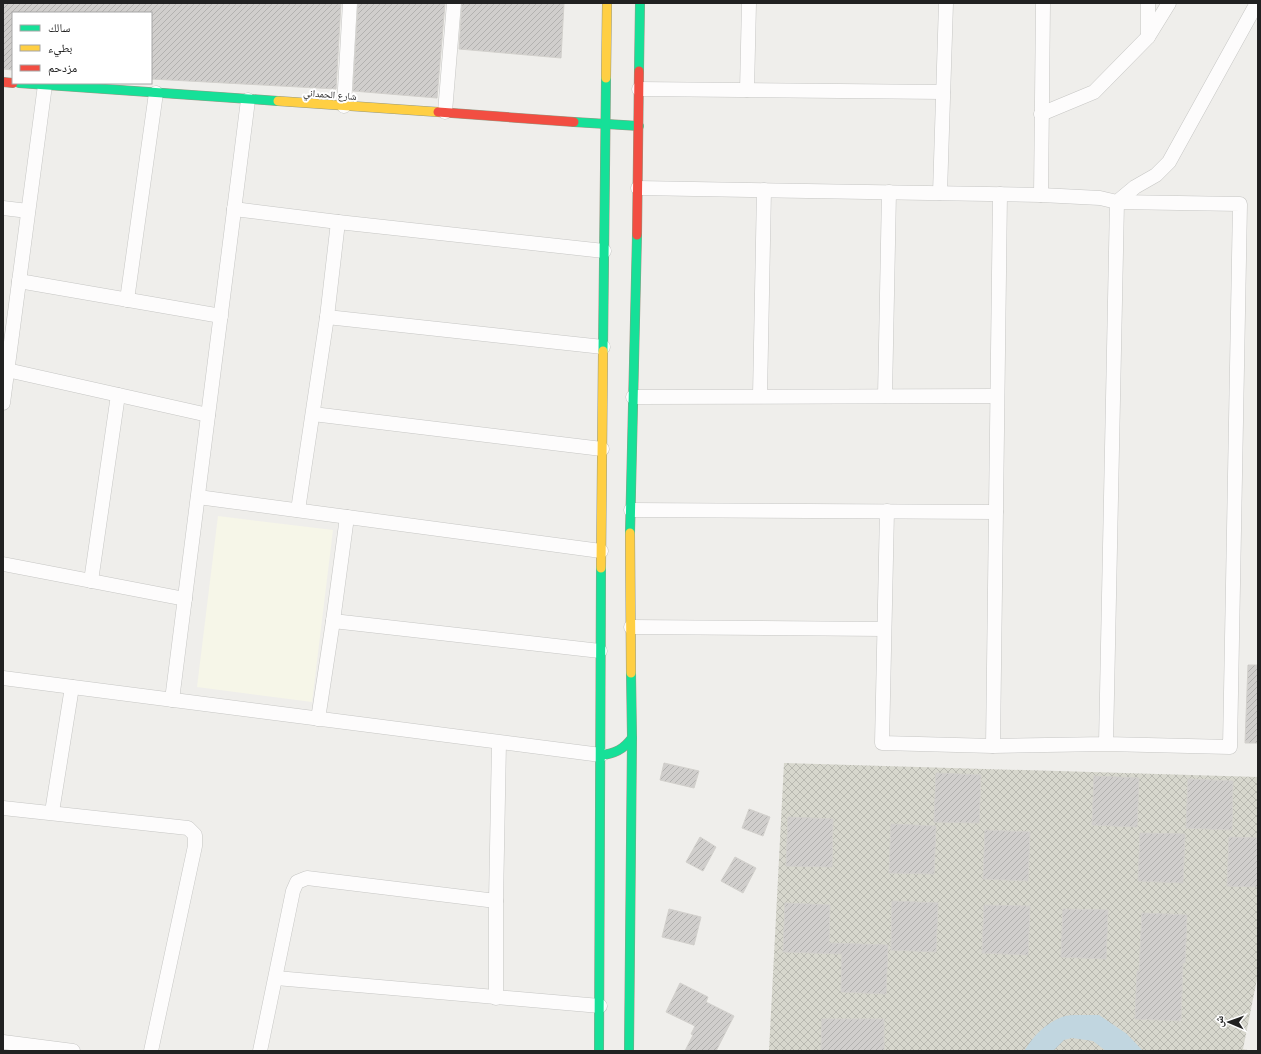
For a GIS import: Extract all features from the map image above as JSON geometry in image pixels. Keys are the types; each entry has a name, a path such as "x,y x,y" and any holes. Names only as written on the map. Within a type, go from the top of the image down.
{"street":[{"path":"344,106 350,3"},
{"path":"445,112 454,3"},
{"path":"599,1051 601,756 600,651 608,3"},
{"path":"629,1051 632,738 630,552 638,188 640,3"},
{"path":"747,90 749,3"},
{"path":"940,193 946,3"},
{"path":"1041,195 1043,3"},
{"path":"1148,3 1148,37"},
{"path":"1041,114 1094,92 1148,37 1169,3"},
{"path":"1117,202 1136,187 1156,175 1169,162 1257,3"},
{"name":"شارع الحمداني","path":"32,84 248,100 445,112 606,125 639,126"},
{"path":"3,403 45,85"},
{"path":"639,89 943,92"},
{"path":"127,300 156,93"},
{"path":"172,700 248,100"},
{"path":"638,188 1041,195 1100,198 1117,202 1240,204 1230,747 1106,744 993,746 882,743 887,511"},
{"path":"760,396 764,190"},
{"path":"885,396 889,192"},
{"path":"993,746 1000,194"},
{"path":"1106,744 1117,202"},
{"path":"3,208 28,211"},
{"path":"234,209 338,222 604,250"},
{"path":"298,510 327,317 338,222"},
{"path":"19,281 221,316"},
{"path":"327,317 603,347"},
{"path":"7,370 208,415"},
{"path":"91,581 118,395"},
{"path":"633,397 997,396"},
{"path":"313,414 602,449"},
{"path":"198,497 601,551"},
{"path":"631,510 996,512"},
{"path":"318,719 334,621 347,517"},
{"path":"3,564 185,599"},
{"path":"334,621 600,651"},
{"path":"631,627 884,629"},
{"path":"3,678 601,756 619,751 629,744 632,738"},
{"path":"52,812 72,687"},
{"path":"496,998 499,743"},
{"path":"3,808 52,812 188,828 195,835 195,846 151,1051"},
{"path":"260,1051 293,891 297,882 307,878 496,901"},
{"path":"276,978 600,1006"},
{"path":"3,1042 31,1048 73,1051"}],"shaded area":[{"path":"218,516 333,530 312,702 197,687"},
{"path":"784,763 1258,777 1258,974 1243,1049 1252,1051 769,1051"}],"water":[{"path":"1099,1015 1127,1034 1143,1051 1106,1051 1093,1041 1072,1038 1064,1040 1053,1051 1025,1050 1036,1035 1045,1027 1064,1016"}],"building":[{"path":"3,3 341,3 336,89 152,79 152,12 12,12 12,70 3,69"},
{"path":"358,3 445,3 437,98 353,91"},
{"path":"462,3 564,3 561,58 459,49"},
{"path":"1248,665 1258,665 1258,743 1245,743"},
{"path":"664,763 699,771 694,788 660,780"},
{"path":"936,773 981,775 979,823 934,822"},
{"path":"1094,776 1139,778 1137,827 1092,825"},
{"path":"1188,779 1233,781 1232,830 1186,828"},
{"path":"749,809 770,817 763,836 742,828"},
{"path":"788,817 833,819 832,867 786,866"},
{"path":"891,824 936,826 934,874 889,873"},
{"path":"985,830 1030,832 1028,881 983,879"},
{"path":"1140,833 1185,834 1183,883 1138,881"},
{"path":"700,837 716,847 703,871 686,862"},
{"path":"1229,837 1258,838 1258,887 1227,886"},
{"path":"735,857 756,868 743,893 721,881"},
{"path":"892,901 938,903 936,952 891,950"},
{"path":"785,903 830,905 829,943 888,945 886,994 841,992 842,954 783,952"},
{"path":"984,905 1030,906 1028,955 982,953"},
{"path":"669,909 701,917 694,945 662,937"},
{"path":"1063,909 1108,910 1106,959 1061,957"},
{"path":"1142,913 1187,915 1185,963 1183,963 1181,1021 1135,1019"},
{"path":"680,983 708,997 706,1002 734,1016 716,1051 685,1051 693,1035 691,1034 695,1026 666,1012"},
{"path":"822,1019 884,1019 884,1051 821,1051"}],"traffic: fast":[{"path":"639,71 640,3"},
{"path":"603,351 606,78"},
{"path":"33,84 278,101"},
{"path":"574,122 639,126"},
{"path":"630,533 637,235"},
{"path":"599,1051 601,568"},
{"path":"629,1051 632,738 631,673"},
{"path":"601,755 619,750 632,738"}],"traffic: slow":[{"path":"606,78 607,3"},
{"path":"278,101 438,112"},
{"path":"601,568 603,351"},
{"path":"630,533 631,673"}],"traffic: jam":[{"path":"637,235 639,71"},
{"path":"3,82 12,83"},
{"path":"438,112 574,122"}]}
